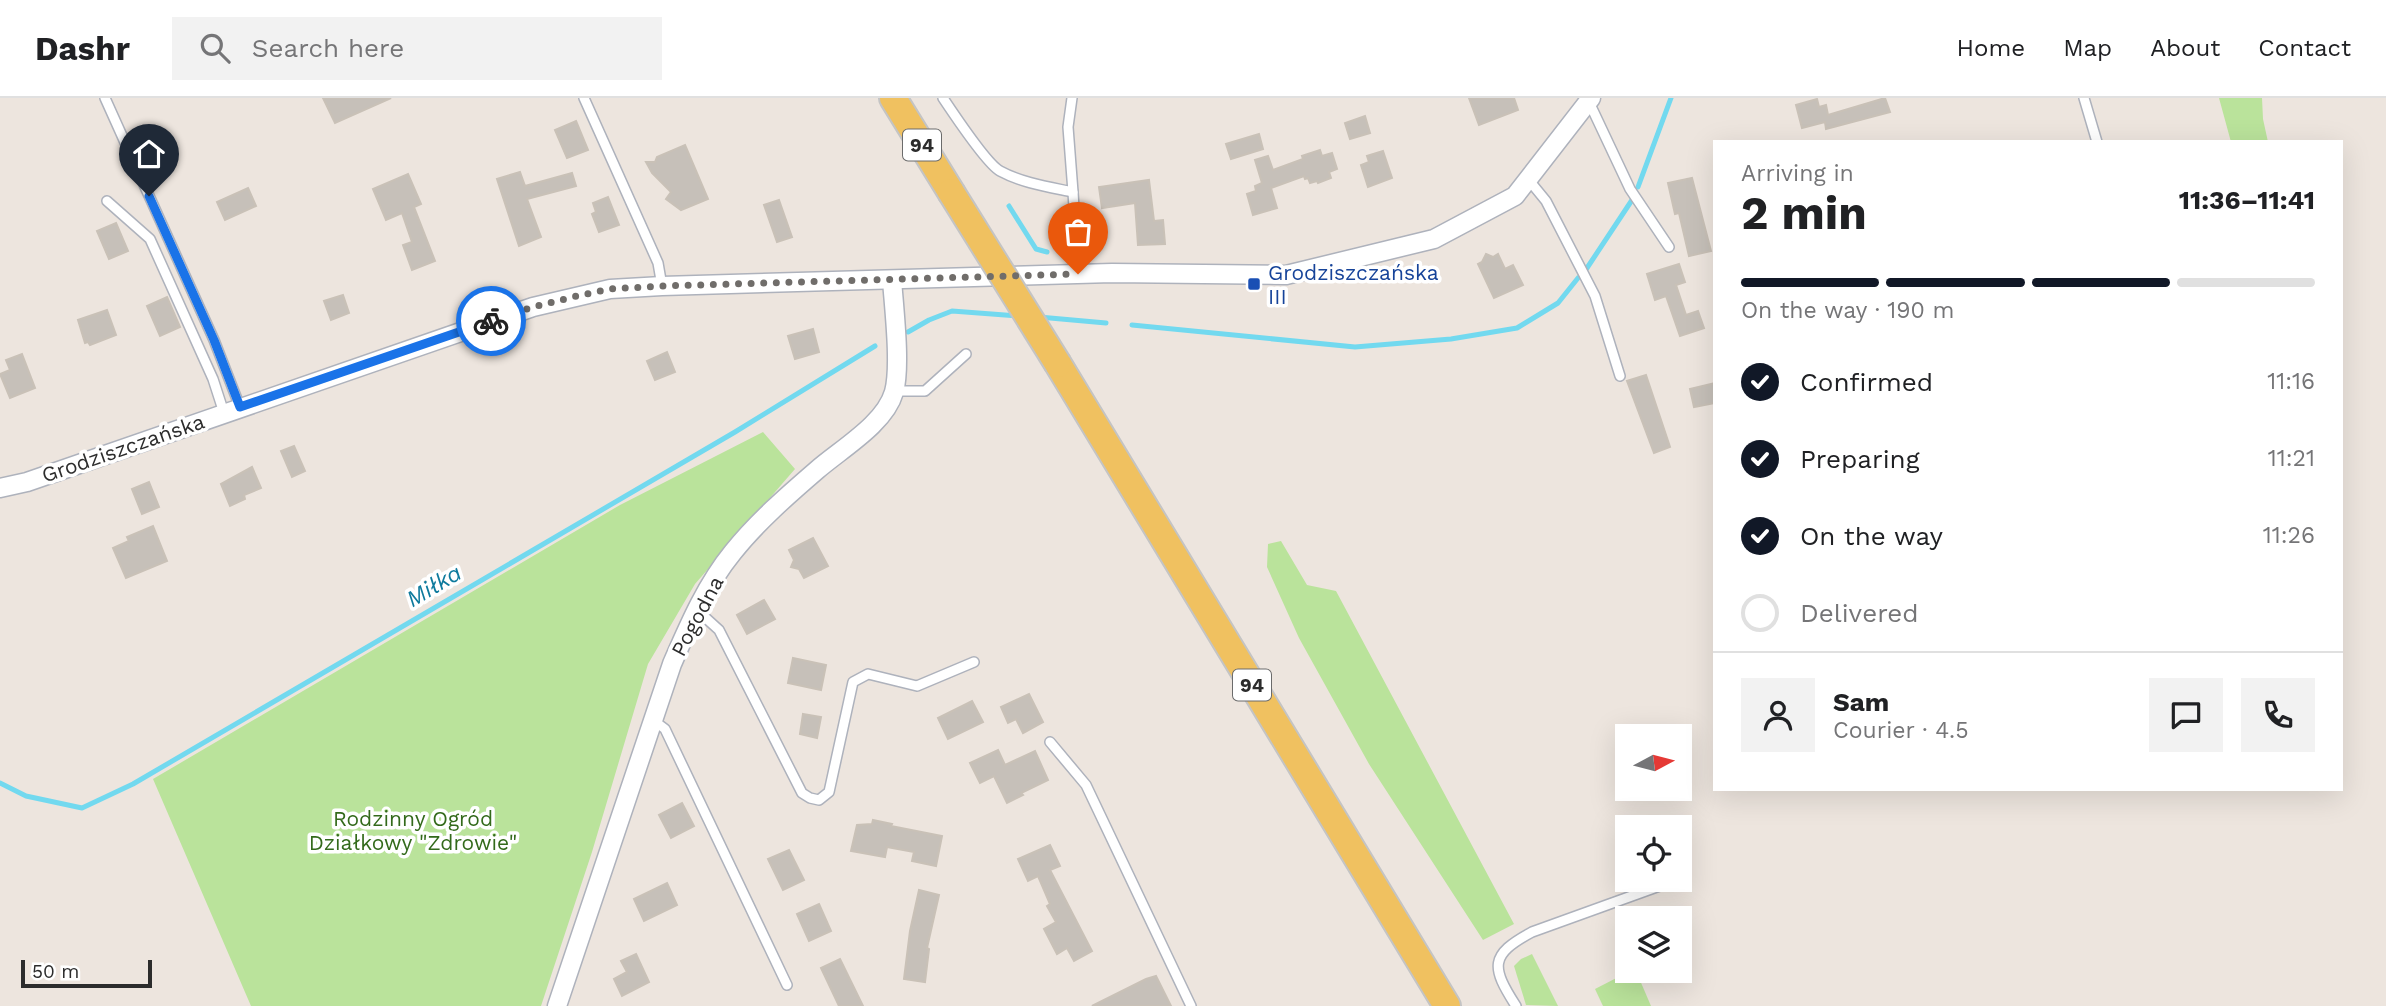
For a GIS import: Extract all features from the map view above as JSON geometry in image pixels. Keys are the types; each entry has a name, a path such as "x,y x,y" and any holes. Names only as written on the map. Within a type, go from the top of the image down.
{"main road":[{"name":"94","path":"893,98 1058,364 1447,1006"}],"street":[{"name":"Grodziszczańska","path":"0,488 27,482 533,307 610,289 1078,274 1286,275 1434,239 1515,196 1590,100"},
{"name":"Pogodna","path":"557,1006 672,664 695,609 732,552 816,471 876,421 888,405 894,391 896,371 892,280"}],"lane":[{"path":"105,98 214,340 232,410"},
{"path":"584,98 658,263 662,286"},
{"path":"943,98 957,120 998,170 1036,185 1073,192"},
{"path":"1072,98 1068,127 1078,274"},
{"path":"2084,98 2095,140"},
{"path":"1590,100 1630,189 1669,247"},
{"path":"1528,179 1546,201 1595,296 1620,376"},
{"path":"107,201 150,239 213,379 232,410"},
{"path":"894,391 925,391 966,354"},
{"path":"695,609 719,630 802,793 819,800 829,792 853,682 868,674 917,686 974,662"},
{"path":"653,720 665,729 788,985"},
{"path":"1050,741 1086,785 1191,1006"},
{"path":"1516,1006 1497,971 1504,949 1532,932 1643,892"}],"green space":[{"path":"2219,98 2262,98 2268,140 2230,140"},
{"name":"Rodzinny Ogród Działkowy \"Zdrowie\"","path":"763,432 795,469 695,584 648,664 592,852 541,1006 251,1006 153,779 620,505"},
{"path":"1281,541 1307,585 1336,591 1514,924 1483,940 1369,764 1299,638 1267,567 1268,544"},
{"path":"1532,954 1558,1006 1526,1005 1514,966"},
{"path":"1615,979 1615,983 1641,983 1651,1006 1603,1006 1595,989"}],"building":[{"path":"323,98 391,98 335,123"},
{"path":"1469,98 1514,98 1518,110 1479,125"},
{"path":"1885,98 1890,112 1826,129 1825,122 1802,128 1796,105 1817,99 1819,107 1826,105 1828,115"},
{"path":"1365,116 1370,133 1350,139 1345,123"},
{"path":"576,121 588,150 567,158 555,130"},
{"path":"1259,134 1263,149 1231,159 1226,144"},
{"path":"685,145 708,199 681,210 666,199 671,192 652,173 646,162 655,162 657,157"},
{"path":"1320,150 1322,156 1332,153 1337,169 1329,172 1331,178 1310,183 1304,176 1271,188 1277,208 1253,215 1247,194 1256,191 1255,186 1262,183 1255,160 1268,156 1273,170"},
{"path":"1383,151 1392,178 1368,187 1361,165 1369,162 1367,156"},
{"path":"520,172 525,186 572,173 576,186 527,199 541,237 519,246 497,179"},
{"path":"408,174 421,204 414,207 435,261 412,270 403,245 412,242 402,213 386,220 373,189"},
{"path":"1692,178 1711,251 1689,256 1679,213 1675,214 1668,183"},
{"path":"1149,180 1154,221 1163,220 1165,244 1138,245 1135,203 1102,208 1099,187"},
{"path":"248,188 256,206 225,220 217,202"},
{"path":"608,197 619,225 599,232 592,214 596,212 593,203"},
{"path":"779,200 792,237 777,242 764,205"},
{"path":"116,223 128,251 109,259 97,231"},
{"path":"1486,254 1493,257 1498,254 1505,269 1513,265 1523,285 1494,298 1478,264"},
{"path":"1679,264 1685,282 1676,285 1686,315 1698,311 1704,328 1680,336 1666,296 1655,300 1647,274"},
{"path":"343,295 349,313 331,320 324,301"},
{"path":"167,297 180,327 160,336 147,306"},
{"path":"107,310 116,335 90,345 85,343 78,320"},
{"path":"813,329 819,352 795,359 788,336"},
{"path":"667,352 675,372 655,380 647,361"},
{"path":"22,354 35,388 10,398 0,374 10,370 6,360"},
{"path":"1646,375 1670,447 1654,453 1627,381"},
{"path":"1713,383 1713,403 1694,407 1690,389"},
{"path":"294,446 305,471 292,477 281,451"},
{"path":"252,467 261,488 244,495 245,499 230,506 221,484"},
{"path":"149,482 159,507 142,514 132,489"},
{"path":"153,526 167,561 126,578 113,548 129,541 127,537"},
{"path":"813,538 828,566 804,578 799,569 791,567 794,560 789,550"},
{"path":"764,600 775,619 747,634 737,615"},
{"path":"793,658 826,665 821,690 788,683"},
{"path":"1029,694 1043,722 1023,733 1016,719 1008,723 1001,707"},
{"path":"972,701 983,722 948,739 938,718"},
{"path":"803,714 821,717 817,738 800,734"},
{"path":"998,750 1005,765 1035,751 1048,780 1007,803 994,776 980,783 970,763"},
{"path":"682,803 694,826 671,838 659,815"},
{"path":"873,820 942,836 936,866 912,861 914,852 887,847 885,857 851,851 857,825 872,824"},
{"path":"1050,845 1060,866 1050,870 1092,951 1074,961 1067,948 1057,954 1044,929 1056,922 1047,906 1050,904 1038,876 1028,881 1018,859"},
{"path":"789,850 804,880 783,890 768,859"},
{"path":"667,883 677,905 644,921 634,899"},
{"path":"919,890 939,895 927,948 925,982 904,979"},
{"path":"819,904 831,931 809,941 797,914"},
{"path":"636,954 649,982 622,996 614,979 627,972 621,961"},
{"path":"840,959 863,1006 839,1006 821,968"},
{"path":"1156,976 1171,1006 1092,1006 1146,979"}],"waterway":[{"path":"1638,187 1671,98"},
{"path":"1587,268 1632,200"},
{"path":"1009,206 1036,249 1047,252"},
{"path":"1132,325 1355,347 1451,339 1517,328 1558,303 1578,278"},
{"path":"908,332 952,311 1019,316"},
{"path":"1039,317 1106,323"},
{"name":"Miłka","path":"0,783 26,796 82,808 133,784 735,432 875,346"}],"way so far":[{"path":"491,321 533,307 610,289 1078,274"}],"place":[{"name":"Grodziszczańska III","path":"1254,284"}],"route":[{"path":"149,196 214,340 240,407 491,321"}]}
